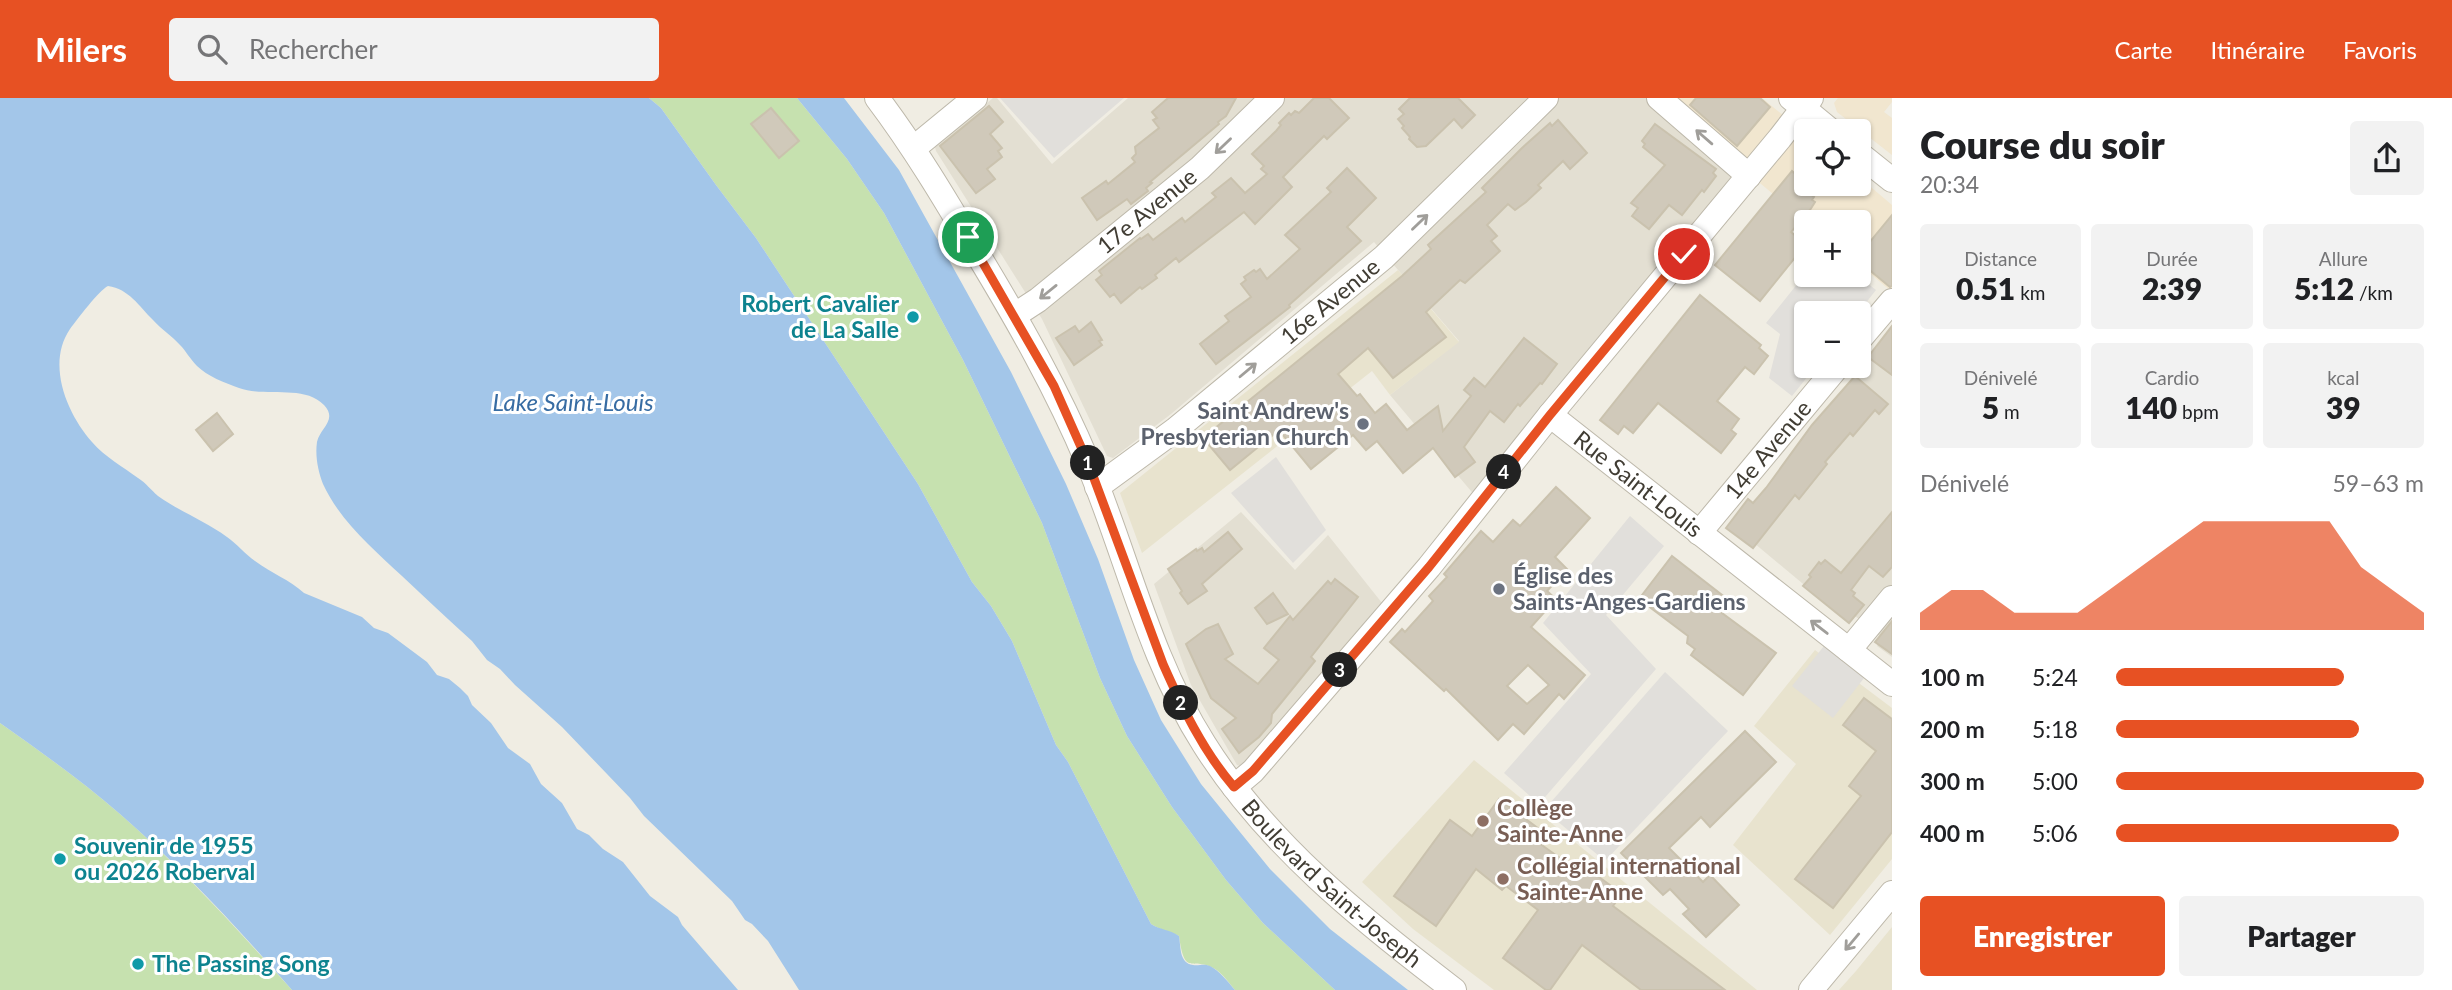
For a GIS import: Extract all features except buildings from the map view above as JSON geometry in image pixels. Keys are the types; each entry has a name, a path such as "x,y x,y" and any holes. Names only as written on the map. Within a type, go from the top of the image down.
{"street":[{"name":"Boulevard Saint-Joseph","path":"877,98 914,148 1054,386 1097,487 1163,664 1202,741 1234,787 1273,831 1338,896 1454,990"},
{"path":"914,148 975,98"},
{"name":"17e Avenue","path":"1014,315 1038,300 1174,190 1272,98"},
{"name":"16e Avenue","path":"1097,487 1175,430 1384,257 1546,98"},
{"path":"1658,98 1749,176"},
{"path":"1234,787 1253,771 1420,577 1550,415 1749,176 1802,101 1819,119"},
{"path":"1871,163 1892,180"},
{"path":"1871,326 1892,301"},
{"name":"14e Avenue","path":"1699,533 1828,378"},
{"name":"Rue Saint-Louis","path":"1550,415 1892,684"},
{"path":"1849,650 1892,598"},
{"path":"1811,990 1892,893"}],"shaded area":[{"path":"993,98 997,98 1052,164 1128,98 1664,98 1749,174 1476,497 1390,395 1459,341 1374,242 1171,414 1113,458 1107,456 1042,319 936,151 935,147"},
{"path":"1000,98 1124,98 1054,158"},
{"path":"1664,98 1762,98 1794,124 1794,196 1871,196 1871,187 1892,205 1892,292 1871,274 1871,210 1794,211"},
{"path":"1838,98 1892,98 1884,112 1892,118 1892,155 1871,139 1871,119 1846,119 1837,112 1834,103"},
{"path":"1398,270 1459,342 1390,395 1372,371 1142,553 1120,493"},
{"path":"1871,286 1876,290 1867,301 1794,301 1794,378 1806,378 1792,396 1769,378 1780,334 1766,323 1795,287"},
{"path":"1892,333 1892,657 1877,646 1882,638 1849,611 1844,618 1736,528 1856,378 1871,378 1871,359"},
{"path":"1276,457 1326,530 1293,563 1231,493"},
{"path":"1241,512 1295,570 1328,535 1386,608 1244,767 1237,765 1191,685 1154,584"},
{"path":"1630,516 1664,546 1606,615 1656,669 1539,804 1504,773 1591,674 1543,623"},
{"path":"1824,646 1864,678 1833,718 1792,686"},
{"path":"1815,650 1892,708 1892,859 1830,935 1733,845 1796,764 1754,726"},
{"path":"1665,672 1728,731 1605,861 1544,810"},
{"name":"Collège Sainte-Anne","path":"1474,760 1757,990 1494,990 1413,929 1362,882"},
{"path":"1892,927 1892,990 1839,990 1856,971"}],"green space":[{"path":"649,98 797,98 847,159 884,213 963,360 1042,523 1100,678 1127,736 1172,807 1226,880 1263,923 1335,990 1235,990 1215,969 1187,962 1179,936 1151,924 1068,762 1056,745 1012,641 991,606 972,582 918,484 756,238 661,108"},
{"path":"0,723 76,778 143,835 209,899 292,990 0,990"}],"water":[{"name":"Lake Saint-Louis","path":"0,98 649,98 661,108 756,238 918,484 972,582 991,606 1012,641 1056,745 1068,762 1151,924 1179,936 1181,954 1188,964 1210,966 1235,990 799,990 768,941 745,920 732,901 644,816 562,727 487,660 472,641 358,534 338,510 318,469 317,442 329,420 328,410 324,405 306,395 250,391 211,376 201,370 133,299 108,286 70,329 60,357 60,373 68,403 92,442 158,496 219,531 261,565 304,593 362,617 374,628 388,633 427,662 437,675 449,679 460,688 472,705 491,723 508,748 530,764 541,784 562,803 577,829 589,835 603,849 623,862 650,896 678,917 738,990 292,990 209,899 143,835 76,778 0,723"},
{"path":"797,98 844,98 899,170 1011,372 1066,484 1098,559 1134,660 1161,720 1201,784 1270,869 1330,929 1408,990 1335,990 1263,923 1226,880 1172,807 1127,736 1100,678 1042,523 963,360 884,213 847,159"}],"place":[{"name":"Robert Cavalier de La Salle","path":"913,317"},
{"name":"Saint Andrew's Presbyterian Church","path":"1363,424"},
{"name":"Église des Saints-Anges-Gardiens","path":"1499,589"},
{"name":"Collège Sainte-Anne","path":"1483,821"},
{"name":"Souvenir de 1955 ou 2026 Roberval","path":"60,859"},
{"name":"Collégial international Sainte-Anne","path":"1503,879"},
{"name":"The Passing Song","path":"138,964"}],"route":[{"path":"968,237 1054,386 1089,465 1176,694 1202,741 1234,787 1253,771 1429,567 1550,415 1684,254"}]}
